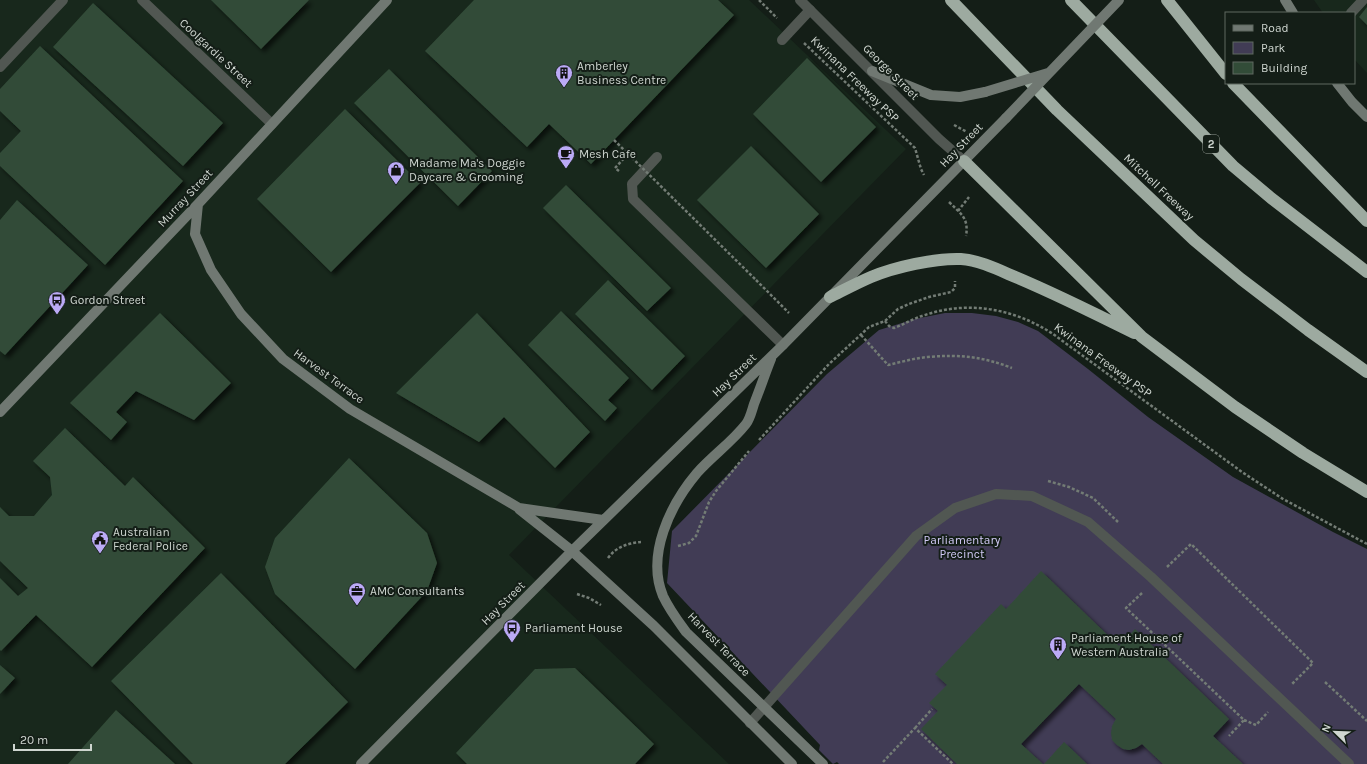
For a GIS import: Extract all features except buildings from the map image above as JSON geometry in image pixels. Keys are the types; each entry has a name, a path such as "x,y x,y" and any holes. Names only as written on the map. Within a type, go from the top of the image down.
{"highway":[{"name":"Mitchell Freeway","path":"951,0 1057,110 1194,240 1241,279 1308,330 1367,372"},
{"name":"2","path":"1071,0 1234,166 1284,208 1367,272"},
{"path":"1167,0 1225,73"},
{"path":"1234,84 1367,221"},
{"path":"964,161 1142,337 1235,407 1303,453 1367,492"},
{"path":"830,297 871,277 894,270 916,264 961,259 997,269 1045,290 1142,337"}],"main road":[{"name":"Murray Street","path":"1,411 198,204 387,0"},
{"name":"Hay Street","path":"361,764 603,520 802,326 1050,73 1119,0"},
{"path":"1285,0 1292,12"},
{"path":"872,71 932,95 960,97 985,92 1050,73"},
{"path":"1338,84 1352,102 1367,117"},
{"name":"Harvest Terrace","path":"198,204 195,234 211,270 241,314 283,359 350,408 519,508 572,551 654,626 792,764"},
{"name":"Harvest Terrace","path":"772,356 748,423 697,474 676,505 662,534 658,551 660,584 663,596 673,614 686,632 823,764"},
{"name":"Harvest Terrace","path":"519,508 603,520"}],"street":[{"path":"0,67 63,0"},
{"name":"Coolgardie Street","path":"142,0 272,124"},
{"name":"George Street","path":"800,0 939,139 964,161"},
{"path":"1352,12 1363,0"},
{"path":"782,40 810,10"},
{"path":"657,157 632,184 633,199 783,345"},
{"path":"750,723 916,536 955,508 996,494 1032,496 1088,522 1152,579 1349,764"}],"path":[{"name":"Kwinana Freeway PSP","path":"759,0 915,148 921,169 927,178"},
{"path":"952,124 969,133"},
{"path":"614,140 802,326"},
{"path":"958,211 969,197"},
{"path":"949,202 966,220 968,226 966,236"},
{"path":"755,444 828,364 869,327 885,321 898,309 909,304 929,297 951,292 955,288 955,281"},
{"name":"Kwinana Freeway PSP","path":"885,321 889,326 894,328 927,314 951,309 968,308 984,308 1000,311 1032,321 1053,334 1242,472 1283,499 1367,544"},
{"path":"861,335 888,365 927,357 964,356 993,361 1012,368"},
{"path":"672,545 686,545 696,536 709,502 716,491 750,450"},
{"path":"607,559 612,553 626,544 644,542"},
{"path":"1168,568 1152,579 1126,608 1244,720 1229,736"},
{"path":"1325,682 1367,721"},
{"path":"883,762 932,709"},
{"path":"915,728 953,764"}],"shaded area":[{"path":"0,0 749,0 906,149 509,555 729,764 0,764"},
{"path":"1314,0 1367,0 1367,73 1355,60 1355,12 1322,12"}],"green space":[{"name":"Parliamentary Precinct","path":"945,313 972,313 996,316 1018,322 1038,331 1148,417 1233,477 1367,549 1367,764 839,764 837,762 833,764 819,750 820,745 667,583 672,531 827,374 879,330 915,319"}],"place":[{"name":"Amberley Business Centre","path":"564,88"},
{"name":"Mesh Cafe","path":"566,169"},
{"name":"Madame Ma's Doggie Daycare & Grooming","path":"396,185"},
{"name":"Gordon Street","path":"57,315"},
{"name":"Australian Federal Police","path":"100,554"},
{"name":"AMC Consultants","path":"357,606"},
{"name":"Parliament House","path":"512,643"},
{"name":"Parliament House of Western Australia","path":"1058,660"}]}
